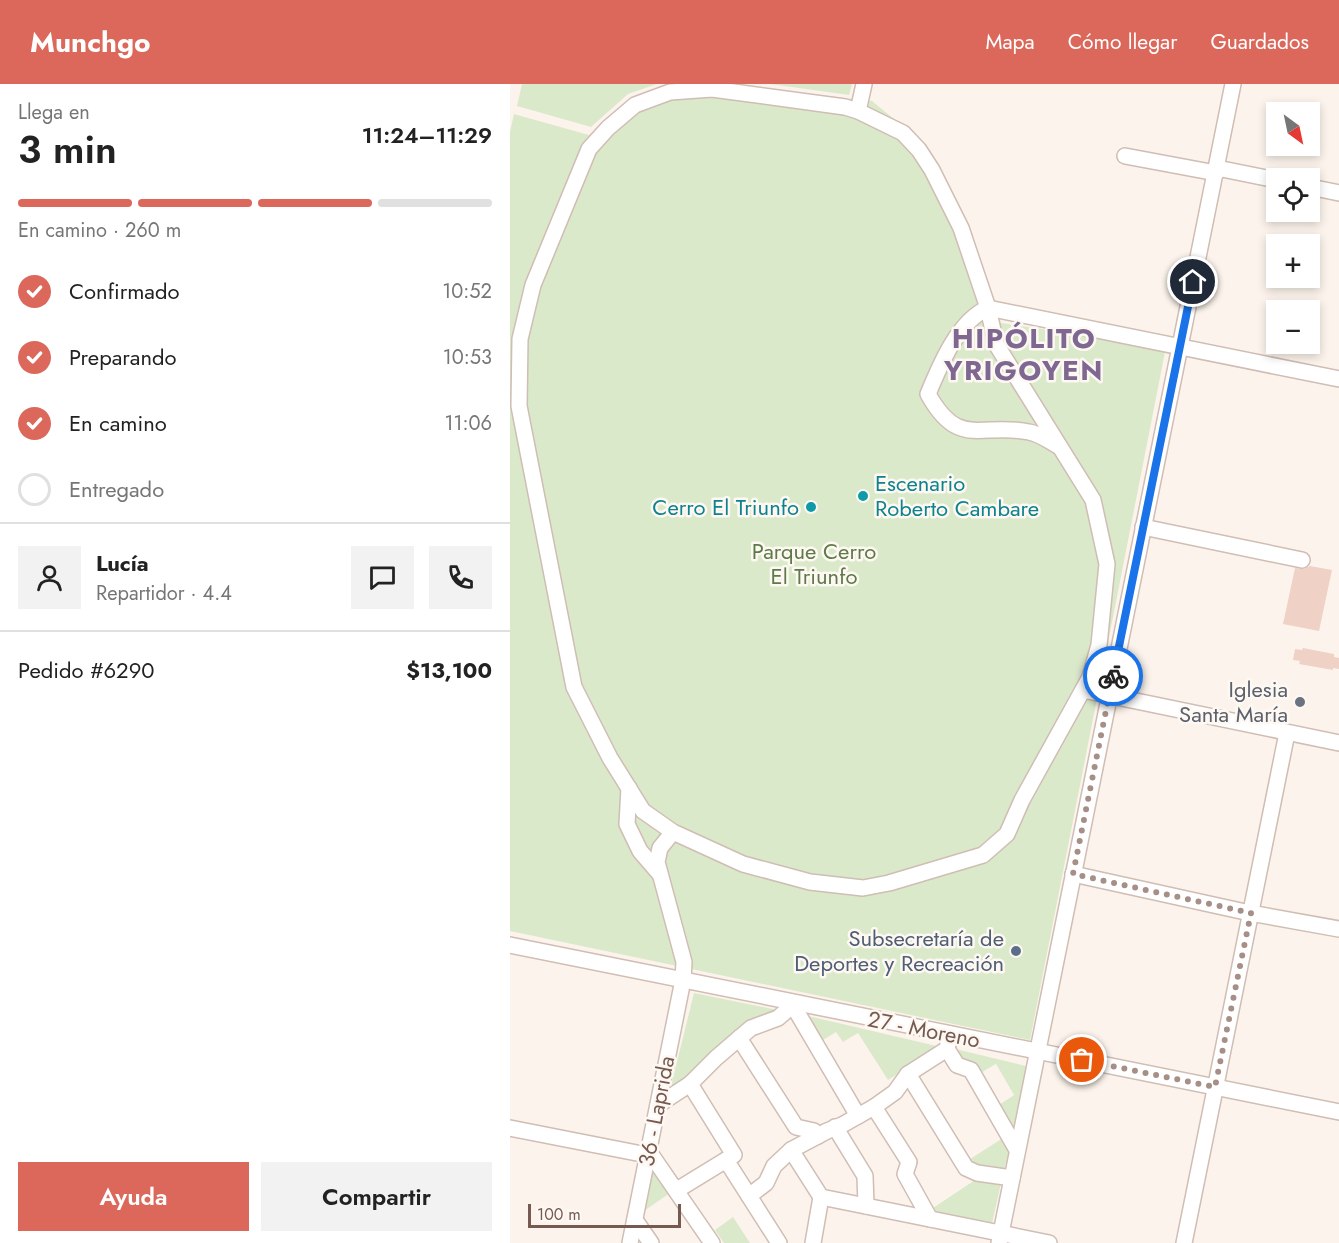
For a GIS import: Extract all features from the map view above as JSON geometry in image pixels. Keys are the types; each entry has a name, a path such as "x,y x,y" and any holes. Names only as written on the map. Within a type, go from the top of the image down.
{"street":[{"path":"858,111 864,84"},
{"path":"1000,1238 1233,84"},
{"path":"712,89 845,107 858,111 903,133 920,150 962,228 988,308 996,344 1094,500 1107,564 1099,645 1090,677 1022,800 1007,834 983,855 889,883 863,888 810,882 743,864 673,832 644,811 610,758 574,687 519,406 520,339 533,285 589,149 608,128 635,105 670,92 712,89"},
{"path":"1125,156 1266,178"},
{"path":"1320,189 1339,193"},
{"path":"1061,448 1027,431 965,430 943,416 928,393 942,362 958,336 981,311 988,308 1339,379"},
{"path":"1143,527 1302,560"},
{"path":"1083,690 1339,743"},
{"path":"1184,1243 1287,733"},
{"path":"629,788 627,824 640,851 661,876"},
{"path":"661,876 657,862 660,848 673,832"},
{"path":"1073,874 1251,913 1339,929"},
{"name":"36 - Laprida","path":"630,1243 684,962 661,876"},
{"name":"27 - Moreno","path":"510,945 791,1002 949,1042 1037,1051 1339,1112"},
{"path":"658,1105 690,1084 751,1028 778,1018 791,1002 858,1116"},
{"path":"740,1038 796,1127 814,1131 818,1136"},
{"path":"749,1196 766,1183 774,1166 790,1150 874,1107 895,1092 908,1074 949,1042 957,1065 971,1070 1017,1150"},
{"path":"908,1074 966,1168 977,1173 1012,1178"},
{"path":"677,1190 734,1155 690,1084"},
{"path":"874,1107 909,1162 905,1174 930,1219"},
{"path":"835,1127 864,1176 866,1206"},
{"path":"510,1128 647,1152 677,1190 712,1243"},
{"path":"790,1150 821,1197 813,1243"},
{"path":"726,1160 779,1243"},
{"path":"821,1197 930,1219 1000,1238 1048,1243"},
{"path":"635,1220 651,1243"}],"green space":[{"path":"522,84 657,84 628,94 591,127 517,106"},
{"name":"Parque Cerro El Triunfo","path":"718,84 872,101 922,142 969,226 1001,323 1166,347 1030,1040 510,931 510,132 514,114 589,135 632,100"},
{"path":"770,84 852,84 849,95"},
{"path":"694,993 778,1010 670,1090"},
{"path":"808,1016 941,1047 888,1080 858,1033 843,1042 836,1032 823,1040"},
{"path":"951,1048 1026,1066 1012,1134 996,1107 1014,1095 996,1064 977,1075 959,1063"},
{"path":"1006,1136 1011,1144 1003,1173 981,1170 967,1161"},
{"path":"653,1168 670,1193 644,1211"},
{"path":"981,1176 1002,1179 991,1228 935,1217 930,1210"},
{"path":"733,1217 750,1243 724,1243 715,1230"}],"building":[{"path":"1310,566 1332,570 1319,631 1283,624 1295,568 1304,569"},
{"path":"1303,648 1334,654 1334,657 1339,658 1339,669 1299,664 1300,661 1293,660 1295,649 1302,650"}],"way so far":[{"path":"1082,1060 1215,1087 1251,913 1073,874 1113,676"}],"place":[{"name":"Escenario Roberto Cambare","path":"863,496"},
{"name":"Cerro El Triunfo","path":"811,507"},
{"name":"Iglesia Santa María","path":"1300,702"},
{"name":"Subsecretaría de Deportes y Recreación","path":"1016,951"}],"district":[{"name":"HIPÓLITO YRIGOYEN","path":"1024,354"}],"route":[{"path":"1113,676 1193,282"}]}
